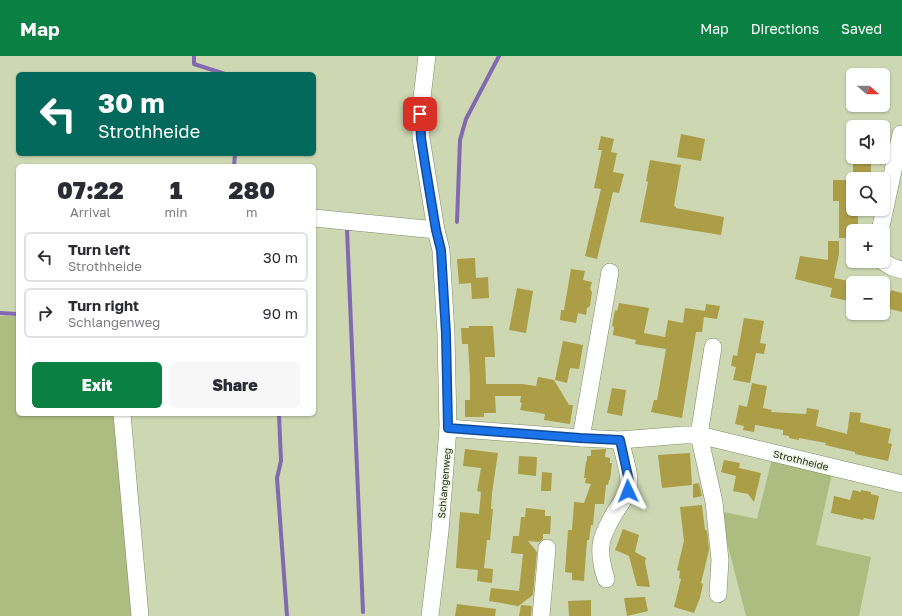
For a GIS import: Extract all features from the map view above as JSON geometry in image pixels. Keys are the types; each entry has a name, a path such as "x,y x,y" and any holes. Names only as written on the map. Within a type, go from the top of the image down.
{"street":[{"name":"Schlangenweg","path":"427,56 420,114 422,144 436,230 441,250 446,334 448,428 440,531 430,616"},
{"path":"882,224 901,134"},
{"path":"316,218 436,230"},
{"path":"890,266 902,270"},
{"path":"580,438 610,272"},
{"path":"713,348 699,435 714,502 720,560 718,594"},
{"path":"122,416 140,616"},
{"name":"Strothheide","path":"448,428 620,440 699,435 902,484"},
{"path":"606,579 601,562 602,540 605,529 628,491 629,481 620,440"},
{"path":"541,616 547,548"}],"green space":[{"path":"0,316 16,316 16,416 114,416 134,616 0,616"},
{"path":"772,459 832,474 816,545 871,557 859,616 746,616 719,511 757,519"}],"building":[{"path":"681,134 705,139 701,161 677,157"},
{"path":"601,136 614,139 611,152 604,151 617,153 613,172 624,174 619,193 613,192 597,259 585,256 601,189 594,188 602,150 598,150"},
{"path":"650,160 681,165 674,206 676,208 724,217 721,235 640,222 648,182 646,181"},
{"path":"853,164 871,164 871,172 853,172"},
{"path":"833,180 846,180 846,216 858,216 858,224 846,224 846,238 839,238 839,201 833,201"},
{"path":"828,241 839,241 839,254 834,278 846,281 846,300 830,297 832,288 795,279 800,256 828,260"},
{"path":"475,258 476,278 488,277 489,298 472,299 471,283 459,284 457,259"},
{"path":"571,269 585,271 583,280 592,282 590,289 592,292 590,306 587,308 586,315 578,313 576,323 560,320 561,310 564,310"},
{"path":"517,288 533,291 526,333 509,330"},
{"path":"891,290 902,293 902,312 890,309"},
{"path":"619,303 649,308 644,333 665,337 668,320 683,323 685,308 705,311 706,304 720,306 717,319 704,317 702,332 696,332 682,418 651,412 654,400 657,400 666,349 635,344 636,340 613,335 614,327 612,326 615,310 617,311"},
{"path":"744,318 764,321 760,343 766,344 764,354 756,353 750,383 733,380 736,367 731,366 733,355 737,356"},
{"path":"469,326 493,326 495,357 485,357 486,384 522,384 536,386 538,377 554,380 569,405 573,405 570,424 544,420 545,414 520,410 522,403 520,402 521,396 495,396 496,413 484,413 484,417 465,417 465,400 470,400 470,377 468,344 462,344 461,328 469,328"},
{"path":"563,341 583,345 579,369 570,368 567,383 555,380"},
{"path":"752,383 767,386 763,408 772,410 771,412 806,414 807,408 819,410 816,426 847,434 850,412 861,413 860,422 891,429 888,443 892,444 888,461 855,454 855,452 825,445 826,443 799,438 799,440 789,438 789,436 783,435 783,430 755,425 754,432 743,430 744,426 735,424 739,405 747,407"},
{"path":"612,388 626,390 622,416 607,413"},
{"path":"465,449 498,453 492,493 491,509 493,509 490,540 487,540 484,568 493,569 492,583 477,581 478,570 456,568 460,512 479,514 481,492 477,491 481,468 463,466"},
{"path":"606,449 605,457 610,458 610,463 612,463 610,480 608,485 606,485 604,504 595,504 593,525 591,525 589,540 587,540 584,581 572,580 572,573 565,572 568,530 572,530 574,502 584,503 591,484 585,483 586,478 584,478 587,456 591,456 591,450"},
{"path":"690,453 692,485 662,488 658,455"},
{"path":"519,456 537,457 536,476 518,474"},
{"path":"724,460 740,463 739,468 761,473 754,502 748,494 733,491 736,476 721,472"},
{"path":"542,472 552,473 551,491 541,491"},
{"path":"699,483 702,496 693,498 693,484"},
{"path":"853,490 871,492 871,494 879,496 874,520 864,518 863,520 831,513 834,496 850,500"},
{"path":"702,505 709,550 701,583 703,584 700,598 694,613 674,607 681,579 679,578 680,571 677,570 684,541 680,507"},
{"path":"526,508 545,510 545,516 551,516 550,534 543,534 543,539 539,542 528,541 537,552 533,595 517,607 518,606 489,601 491,588 519,591 523,554 511,553 513,536 519,536 521,517 525,517"},
{"path":"623,529 639,535 635,552 646,558 645,562 650,587 637,586 629,556 615,550"},
{"path":"645,597 648,611 627,616 624,598"},
{"path":"591,600 591,616 569,616 568,601"},
{"path":"457,604 496,609 495,616 455,616"},
{"path":"521,605 532,606 531,616 519,616"}],"waterway":[{"path":"194,56 194,64 219,72"},
{"path":"457,222 460,140 466,119 499,56"},
{"path":"234,164 235,156"},
{"path":"351,229 347,229 363,612"},
{"path":"0,313 16,314"},
{"path":"279,416 281,461 277,478 287,616"}],"route":[{"path":"420,114 421,138 425,164 436,230 441,250 446,334 448,428 620,440 629,481 628,491"}]}
